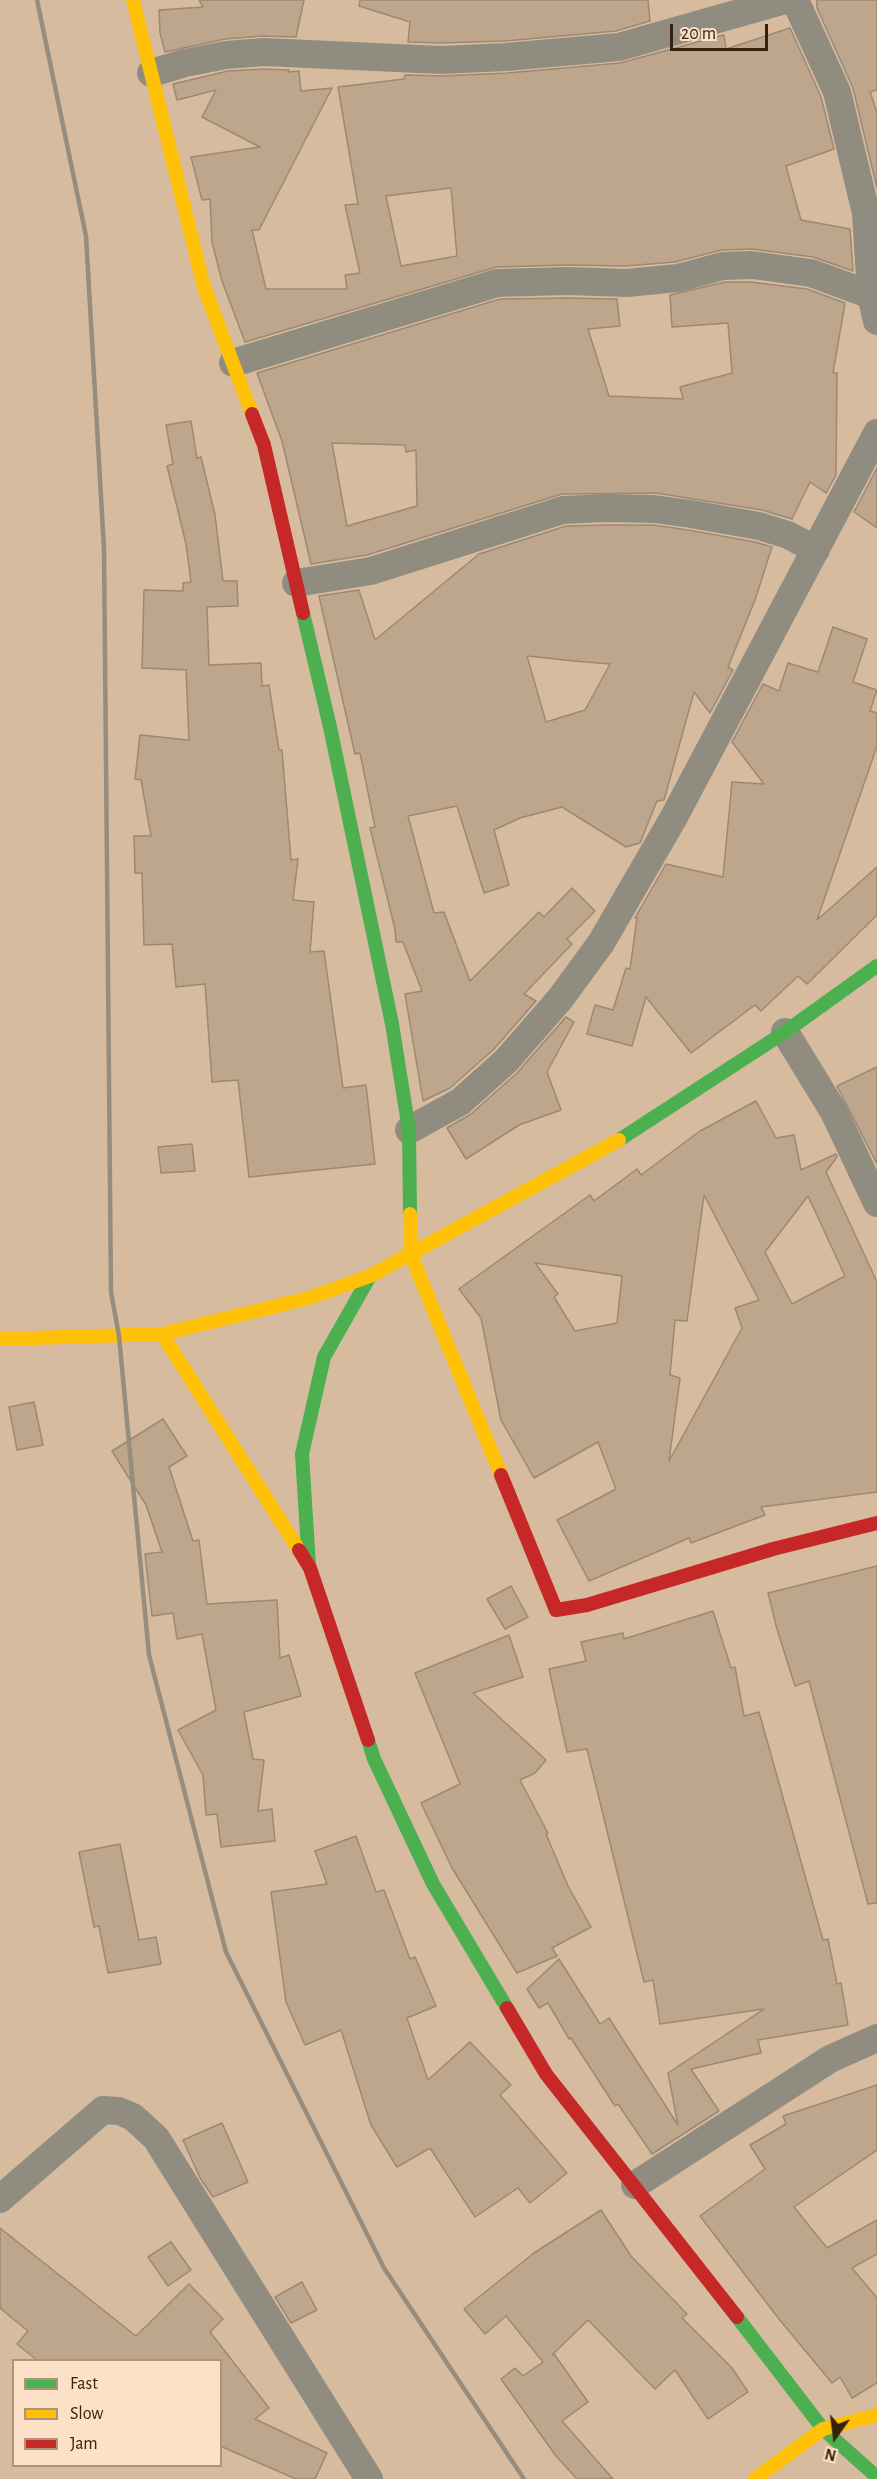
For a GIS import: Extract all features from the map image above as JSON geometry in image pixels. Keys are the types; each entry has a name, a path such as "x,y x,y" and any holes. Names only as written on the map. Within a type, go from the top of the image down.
{"main road":[{"path":"134,0 204,287 264,445 330,727 387,1001 409,1130 411,1255 556,1610 587,1605 773,1549 877,1523"},
{"path":"0,1339 162,1334 309,1298 370,1276 639,1129 785,1032 877,966"},
{"path":"310,1568 302,1454 324,1357 370,1276"},
{"path":"162,1334 240,1461 310,1568 374,1758 433,1884 546,2074 635,2185 823,2429 877,2477"},
{"path":"754,2479 823,2429 877,2415"}],"street":[{"path":"151,73 196,61 264,52 441,60 619,47 785,0"},
{"path":"795,0 837,92 843,115 866,213 874,308"},
{"path":"233,363 497,284 567,281 627,283 678,278 723,266 752,265 811,273 874,308"},
{"path":"409,1130 460,1102 506,1061 560,999 601,943 674,817 877,433"},
{"path":"297,583 371,571 563,510 645,509 691,514 759,526 789,535 816,550"},
{"path":"785,1032 834,1112 877,1203"},
{"path":"635,2185 830,2059 877,2038"},
{"path":"0,2199 103,2110 118,2111 134,2117 156,2138 369,2479"}],"building":[{"path":"199,0 304,0 296,37 263,36 225,39 165,52 160,33 159,10 203,7"},
{"path":"360,0 648,0 650,21 616,31 505,41 408,42 410,22 359,6"},
{"path":"817,0 877,0 877,90 870,92 877,113 877,188 853,88 817,8"},
{"path":"790,28 821,97 834,149 786,166 801,220 850,229 853,271 813,257 752,249 722,250 675,262 626,266 496,267 245,342 222,281 212,242 210,199 202,200 191,157 260,147 202,117 216,90 177,100 173,84 228,71 264,69 299,71 301,91 332,88 259,230 252,230 266,289 347,289 345,275 360,273 345,205 358,204 338,87 404,79 405,75 507,73 620,63 724,35 726,49","holes":["451,188 457,256 401,266 386,196"]},
{"path":"725,282 751,282 807,289 845,303 833,373 837,373 836,475 826,493 810,482 792,519 762,510 656,493 562,494 367,555 311,564 282,441 257,373 500,299 617,299 620,326 588,329 609,396 683,399 680,387 732,373 728,323 672,327 670,295","holes":["332,443 405,445 406,452 416,450 417,506 347,526"]},
{"path":"191,421 197,458 201,457 215,515 223,581 237,581 238,606 207,607 209,665 261,663 262,686 269,685 279,750 282,750 291,860 298,859 293,900 314,902 310,952 324,951 343,1088 366,1085 375,1164 249,1177 238,1080 212,1082 205,984 176,987 172,944 144,945 142,873 135,873 134,836 151,836 141,780 135,779 140,735 189,740 186,670 142,668 144,590 183,591 183,583 191,582 186,544 167,466 173,464 166,425"},
{"path":"877,468 877,528 854,512"},
{"path":"653,525 755,542 772,547 755,600 728,667 733,670 710,713 694,692 664,800 657,801 640,843 626,847 562,807 520,818 494,830 509,885 484,893 457,806 408,816 434,913 444,912 470,981 539,912 544,917 572,888 595,911 567,939 572,944 524,994 536,1001 494,1049 450,1088 423,1101 405,994 422,991 403,942 396,942 395,929 370,828 375,827 360,753 355,754 319,596 359,590 375,640 479,554 566,526","holes":["527,656 610,664 585,710 546,722"]},
{"path":"833,627 867,639 853,682 877,690 870,711 877,713 877,746 817,920 877,867 877,915 807,984 798,976 761,1011 755,1005 691,1053 646,997 632,1046 587,1034 595,1005 613,1010 626,968 630,969 637,918 635,918 666,864 723,877 732,782 764,784 732,742 763,684 779,691 788,663 818,672"},
{"path":"566,1017 574,1022 547,1072 561,1110 519,1125 466,1159 447,1128 471,1114 517,1073"},
{"path":"877,1067 877,1164 837,1086"},
{"path":"756,1101 776,1138 794,1135 801,1170 836,1154 837,1157 826,1172 877,1282 877,1492 761,1507 765,1515 691,1543 689,1538 589,1581 557,1520 616,1489 598,1442 534,1478 501,1420 481,1318 459,1289 590,1195 594,1201 637,1169 641,1175 700,1131","holes":["704,1195 759,1300 735,1308 742,1328 669,1461 680,1378 670,1375 675,1320 687,1321","808,1196 845,1276 792,1304 765,1252","535,1263 622,1276 617,1323 575,1331 554,1297 558,1294"]},
{"path":"192,1144 195,1171 161,1173 158,1147"},
{"path":"34,1402 43,1445 17,1450 9,1407"},
{"path":"163,1419 187,1456 169,1467 193,1541 199,1540 207,1604 277,1600 280,1658 289,1655 301,1696 244,1712 253,1759 264,1760 258,1811 272,1809 275,1841 221,1847 217,1814 206,1815 203,1775 178,1730 216,1710 202,1634 177,1639 173,1613 152,1616 145,1554 162,1552 146,1505 112,1451"},
{"path":"877,1566 877,1903 868,1904 809,1681 795,1686 768,1593"},
{"path":"511,1586 528,1617 505,1629 487,1599"},
{"path":"713,1611 731,1668 735,1667 744,1716 759,1712 823,1940 828,1939 837,1984 841,1983 848,2025 758,2040 761,2053 691,2069 719,2111 652,2154 618,2104 615,2106 571,2038 569,2039 548,2003 539,2008 527,1989 559,1959 600,2024 609,2018 678,2125 668,2073 764,2009 660,2024 653,1980 644,1982 587,1749 567,1752 549,1669 586,1661 581,1642 623,1633 624,1639"},
{"path":"509,1635 523,1677 473,1693 546,1760 535,1773 520,1780 548,1833 546,1834 568,1886 591,1927 552,1948 557,1956 517,1973 452,1868 421,1803 460,1784 415,1673"},
{"path":"356,1836 376,1892 384,1890 410,1959 415,1957 436,2006 407,2018 428,2080 470,2042 511,2085 500,2095 567,2173 530,2203 518,2188 475,2217 430,2148 397,2167 371,2125 341,2030 305,2045 286,2002 271,1892 327,1884 315,1851"},
{"path":"120,1844 139,1940 156,1937 161,1964 108,1973 99,1926 94,1927 79,1852"},
{"path":"877,2085 877,2150 794,2207 827,2248 877,2220 877,2254 852,2268 877,2298 877,2383 852,2398 840,2377 832,2383 779,2319 700,2216 765,2169 750,2145 786,2124 783,2116"},
{"path":"222,2123 248,2182 213,2197 200,2178 183,2140"},
{"path":"601,2210 631,2256 687,2314 682,2318 732,2368 748,2392 708,2419 675,2370 655,2389 588,2320 552,2355 554,2354 588,2402 562,2421 613,2479 577,2479 556,2456 501,2379 515,2368 523,2376 543,2362 506,2316 485,2334 464,2309 534,2253"},
{"path":"0,2228 136,2336 189,2284 223,2319 210,2332 269,2408 255,2419 327,2453 315,2479 296,2479 222,2447 222,2359 36,2359 17,2344 28,2331 0,2308"},
{"path":"171,2242 191,2270 168,2286 148,2257"},
{"path":"302,2282 317,2310 291,2323 275,2297"}],"railway":[{"path":"37,0 86,236 104,549 111,1292 119,1336 149,1655 226,1952 384,2268 524,2479"}],"traffic: fast":[{"path":"303,613 330,727 392,1024 409,1130 410,1214"},
{"path":"619,1140 785,1032 877,966"},
{"path":"309,1566 302,1454 324,1357 370,1276"},
{"path":"368,1740 374,1759 433,1884 507,2008"},
{"path":"737,2317 823,2429 877,2477"}],"traffic: slow":[{"path":"133,0 204,287 252,414"},
{"path":"162,1334 309,1298 370,1276 619,1140"},
{"path":"410,1214 411,1255 501,1475"},
{"path":"0,1339 162,1334 299,1550"},
{"path":"755,2479 823,2429 877,2415"}],"traffic: jam":[{"path":"252,414 264,445 303,613"},
{"path":"501,1475 556,1610 587,1605 773,1549 877,1523"},
{"path":"299,1550 310,1568 368,1740"},
{"path":"507,2008 546,2074 737,2317"}]}
